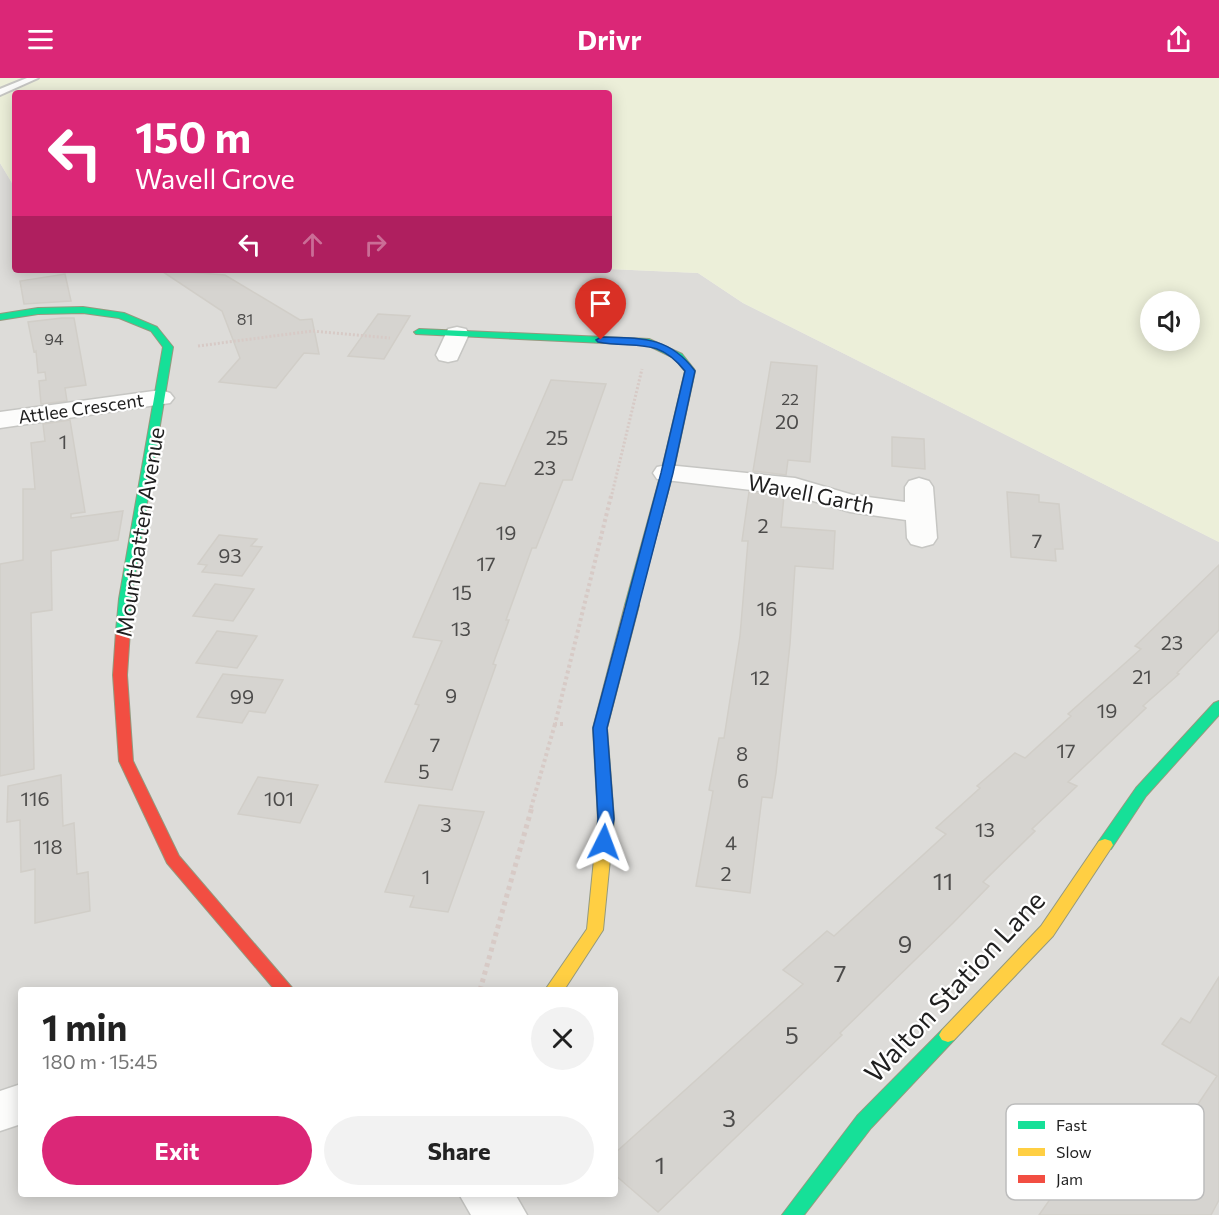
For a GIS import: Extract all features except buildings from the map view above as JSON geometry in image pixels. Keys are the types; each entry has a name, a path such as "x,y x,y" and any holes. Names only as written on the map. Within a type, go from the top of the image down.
{"street":[{"path":"0,317 38,311 83,310 121,315 154,329 168,347 168,351"},
{"path":"419,332 453,344 649,342 678,356 690,371 667,473 600,728 606,819 595,930 556,987"},
{"name":"Mountbatten Avenue","path":"168,351 125,599 120,675 126,761 173,859 282,987"},
{"name":"Attlee Crescent","path":"0,420 161,398"},
{"name":"Wavell Garth","path":"667,473 795,487 850,503 920,513"},
{"name":"Walton Station Lane","path":"792,1215 864,1122 1047,930 1141,792 1219,706"},
{"path":"0,1111 18,1105"},
{"path":"486,1197 502,1215"}],"lane":[{"path":"0,92 34,78"}],"path":[{"path":"168,351 312,331 415,340 419,332"},
{"path":"481,987 555,724 643,366 631,366"},
{"path":"555,724 600,728"}],"shaded area":[{"path":"0,163 12,183 12,273 612,273 612,269 698,273 743,303 1219,542 1219,1215 0,1215"}],"green space":[{"path":"0,78 1219,78 1219,542 743,303 698,273 612,269 612,90 12,90 12,183 0,163"}],"traffic: fast":[{"path":"0,317 38,311 83,310 121,315 154,329 168,347 125,599 123,631"},
{"path":"419,332 649,342 678,356 690,371 667,473 632,605"},
{"path":"1105,845 1141,792 1219,706"},
{"path":"792,1215 864,1122 948,1035"}],"traffic: slow":[{"path":"556,987 595,930 606,819 600,728 632,605"},
{"path":"948,1035 1047,931 1105,845"}],"traffic: jam":[{"path":"123,631 120,675 126,761 173,859 282,987"}],"route":[{"path":"601,340 649,342 678,356 690,371 667,473 600,728 606,819 604,842"}]}
